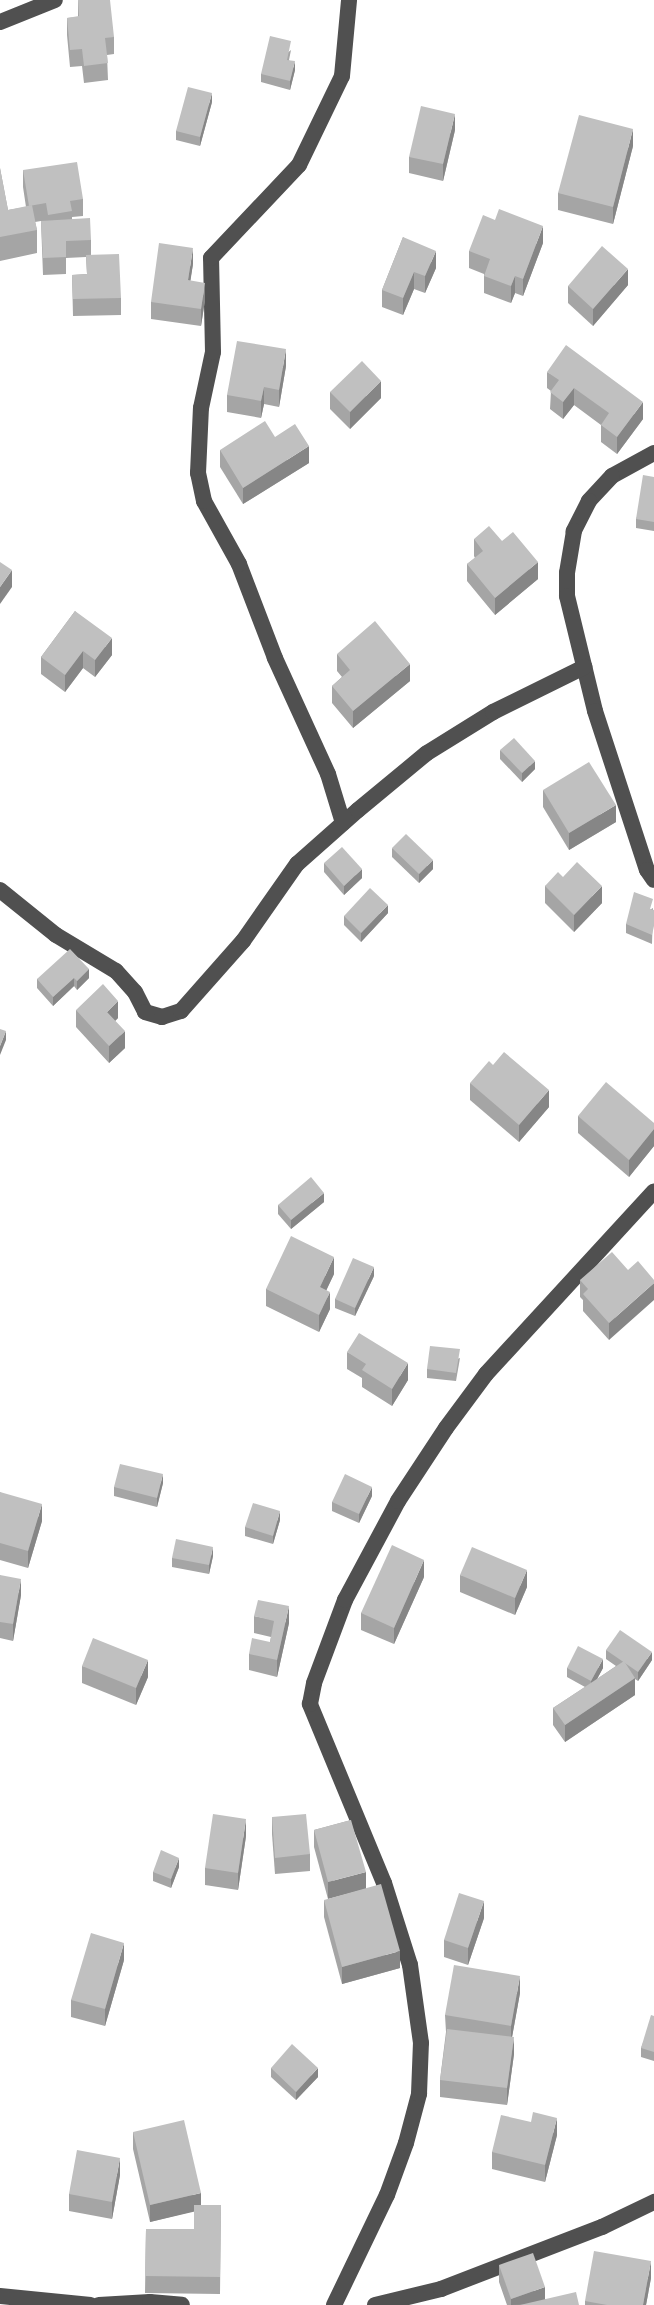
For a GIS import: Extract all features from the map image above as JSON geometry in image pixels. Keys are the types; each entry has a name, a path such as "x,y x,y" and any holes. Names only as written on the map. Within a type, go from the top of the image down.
{"street":[{"path":"0,22 55,0"},
{"path":"343,823 328,774 275,658 239,564 204,501 198,473 201,408 213,352 211,258 299,165 315,125 342,76 349,0"},
{"path":"654,453 612,476 597,490 574,531 569,551 567,596 610,756 647,870 654,880"},
{"path":"0,890 56,935 116,971 135,992 145,1012 162,1017 181,1011 243,941 297,864 343,823 427,753 493,712 584,667"},
{"path":"334,2305 387,2195 406,2143 419,2094 421,2043 410,1965 384,1883 310,1704 314,1683 345,1600 398,1501 446,1428 486,1374 654,1191"},
{"path":"375,2305 441,2289 602,2227 654,2202"},
{"path":"0,2296 91,2305"},
{"path":"99,2305 150,2302 182,2305"}],"building":[{"path":"78,0 110,0 114,37 105,38 108,63 84,66 82,49 70,50 67,18 79,16"},
{"path":"270,36 291,41 287,60 295,61 290,81 261,74"},
{"path":"188,87 212,93 200,137 176,131"},
{"path":"421,106 455,114 443,164 409,157"},
{"path":"579,115 633,129 613,207 558,193"},
{"path":"77,162 83,199 70,201 72,211 48,215 46,203 29,206 23,170"},
{"path":"0,168 8,210 32,205 37,230 0,237"},
{"path":"499,209 543,226 523,279 515,276 511,286 484,276 490,259 469,251 483,215 495,220"},
{"path":"90,218 91,240 66,241 66,257 43,258 41,221"},
{"path":"403,237 436,251 425,276 414,272 403,298 382,290"},
{"path":"159,243 193,248 188,280 205,283 201,309 151,302"},
{"path":"602,246 628,269 593,309 568,286"},
{"path":"119,254 121,298 73,299 72,275 87,274 86,255"},
{"path":"237,341 286,349 279,390 264,387 261,401 227,395"},
{"path":"566,345 643,402 617,437 601,425 609,413 574,388 563,402 550,392 559,380 547,372"},
{"path":"362,361 381,381 350,412 330,392"},
{"path":"265,421 275,437 295,424 309,446 243,488 220,450"},
{"path":"643,475 654,477 654,522 636,519"},
{"path":"489,526 502,541 513,532 538,562 495,598 467,564 483,551 474,539"},
{"path":"0,562 12,570 0,587"},
{"path":"75,611 112,638 95,660 83,651 65,675 41,657"},
{"path":"375,621 410,664 353,711 332,686 350,670 337,654"},
{"path":"514,738 535,761 522,773 500,750"},
{"path":"589,762 616,805 569,833 543,790"},
{"path":"406,834 433,860 419,874 392,848"},
{"path":"342,847 362,869 344,886 324,863"},
{"path":"577,862 602,886 574,915 545,886 558,872 563,877"},
{"path":"370,888 388,905 361,933 344,916"},
{"path":"634,892 653,899 650,909 654,910 652,935 626,924"},
{"path":"70,949 89,969 53,997 37,979"},
{"path":"103,984 118,1001 107,1012 125,1031 109,1046 76,1010"},
{"path":"0,1029 6,1031 0,1046"},
{"path":"504,1052 549,1090 519,1125 470,1083 489,1061 493,1065"},
{"path":"606,1082 654,1123 654,1129 629,1160 578,1116"},
{"path":"311,1177 324,1193 291,1220 278,1205"},
{"path":"291,1236 334,1257 320,1287 330,1292 319,1315 266,1289"},
{"path":"612,1252 628,1270 638,1261 654,1283 609,1323 583,1294 588,1289 580,1280"},
{"path":"353,1258 374,1267 355,1308 335,1299"},
{"path":"359,1333 408,1363 392,1389 362,1370 366,1364 347,1352"},
{"path":"430,1346 460,1349 456,1373 427,1369"},
{"path":"120,1464 163,1474 157,1498 114,1487"},
{"path":"345,1474 372,1487 359,1514 332,1502"},
{"path":"0,1492 42,1504 28,1551 0,1543"},
{"path":"253,1503 280,1511 273,1536 245,1527"},
{"path":"176,1539 213,1547 209,1565 172,1558"},
{"path":"392,1545 424,1560 394,1628 361,1613"},
{"path":"472,1547 527,1570 515,1598 460,1575"},
{"path":"0,1575 21,1579 13,1624 0,1622"},
{"path":"258,1600 289,1606 277,1660 249,1654 252,1638 270,1642 274,1621 254,1616"},
{"path":"620,1630 652,1652 638,1672 606,1650"},
{"path":"93,1638 148,1660 136,1688 82,1666"},
{"path":"578,1646 603,1659 591,1681 567,1668"},
{"path":"624,1661 635,1678 565,1725 553,1708"},
{"path":"213,1814 246,1819 238,1873 205,1868"},
{"path":"306,1814 310,1854 275,1858 272,1817"},
{"path":"351,1820 366,1872 328,1882 314,1830"},
{"path":"161,1850 179,1858 171,1879 153,1872"},
{"path":"381,1884 400,1951 342,1967 324,1900"},
{"path":"459,1893 484,1901 468,1948 444,1940"},
{"path":"91,1933 124,1943 105,2009 71,2000"},
{"path":"454,1965 520,1976 511,2026 445,2015"},
{"path":"651,2015 654,2016 654,2052 641,2048"},
{"path":"447,2029 514,2037 507,2088 440,2080"},
{"path":"292,2044 318,2068 296,2092 271,2068"},
{"path":"533,2112 557,2118 545,2165 492,2152 501,2115 531,2122"},
{"path":"184,2120 201,2193 150,2205 133,2132"},
{"path":"77,2150 120,2158 112,2202 69,2194"},
{"path":"194,2205 221,2205 220,2277 145,2276 146,2229 194,2229"},
{"path":"594,2251 651,2261 643,2305 607,2305 585,2301"},
{"path":"533,2253 545,2287 511,2299 499,2265"},
{"path":"576,2292 579,2305 520,2305"}]}
